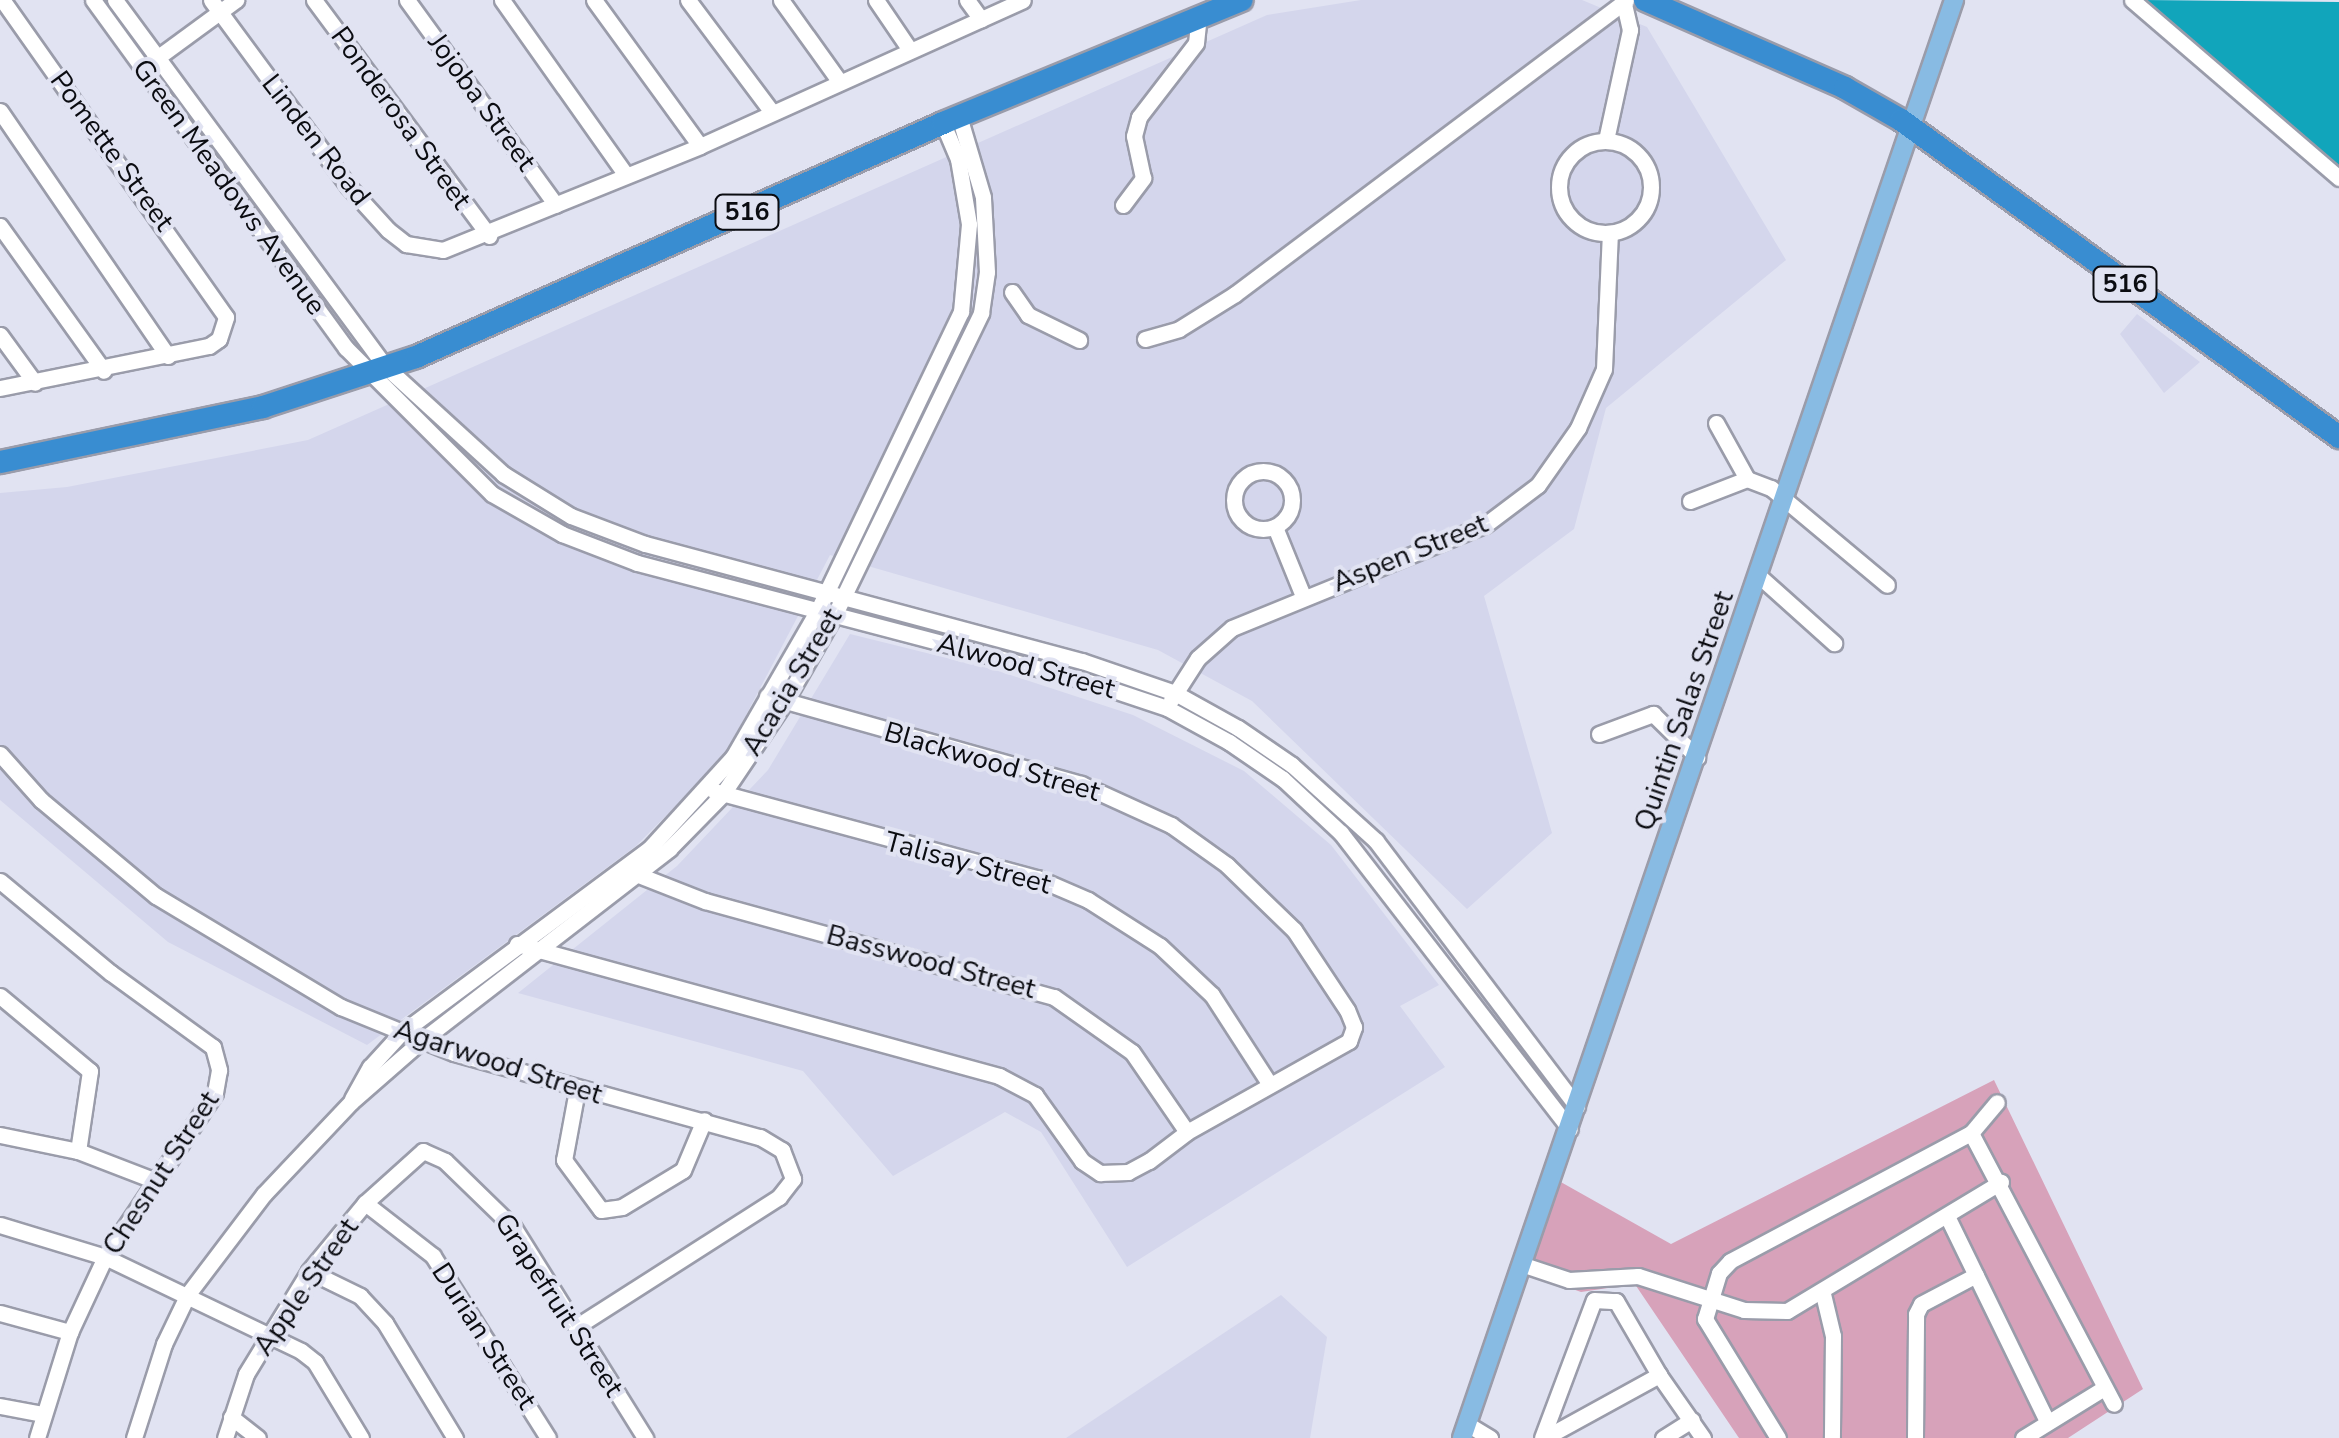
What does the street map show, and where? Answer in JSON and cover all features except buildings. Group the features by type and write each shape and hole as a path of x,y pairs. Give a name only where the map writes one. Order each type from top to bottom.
{"highway":[{"name":"516","path":"0,462 194,424 377,370 951,120 1199,14 1242,0"},
{"name":"516","path":"1632,2 1845,88 1912,128 2339,437"}],"main road":[{"name":"Quintin Salas Street","path":"1464,1431 1954,0"}],"street":[{"name":"Pomette Street","path":"2,0 221,302 226,317 219,339 168,356"},
{"name":"Green Meadows Avenue","path":"92,0 377,370"},
{"name":"Green Meadows Avenue","path":"115,0 377,370"},
{"path":"142,68 216,6 236,0"},
{"name":"Ponderosa Street","path":"314,0 488,236"},
{"name":"Jojoba Street","path":"407,0 556,205"},
{"path":"502,0 626,175"},
{"path":"594,0 700,146"},
{"path":"688,0 771,111"},
{"path":"782,0 840,82"},
{"path":"876,0 910,50"},
{"path":"968,0 980,19"},
{"path":"488,236 700,146 1023,0"},
{"path":"2132,0 2339,178"},
{"path":"1606,140 1630,35 1632,2"},
{"path":"1145,339 1178,329 1234,294 1632,2"},
{"name":"Linden Road","path":"216,6 348,186 388,230 406,244 443,250 488,236"},
{"path":"1123,205 1143,178 1134,136 1140,118 1196,43 1199,14"},
{"path":"0,111 168,356 0,388"},
{"name":"Acacia Street","path":"134,1438 164,1344 188,1294 233,1231 351,1102 421,1041 537,950 640,877 716,792 784,703 834,603 961,312 969,224 951,120"},
{"path":"1606,140 1632,150 1652,185 1645,212 1610,233 1584,228 1559,196 1569,157 1606,140"},
{"path":"0,226 104,371"},
{"name":"Aspen Street","path":"1171,701 1216,639 1303,596 1486,525 1538,485 1578,428 1604,369 1610,233"},
{"path":"1012,292 1028,315 1079,340"},
{"path":"0,335 35,383"},
{"name":"Alwood Street","path":"377,370 464,472 562,534 637,563 818,610 834,603"},
{"name":"Alwood Street","path":"377,370 475,453 572,516 645,544 834,603 1171,701 1292,765 1376,841 1577,1107"},
{"path":"1716,423 1747,480 1786,497 1887,585"},
{"path":"1690,500 1747,480"},
{"path":"1274,527 1303,596"},
{"path":"1759,576 1834,643"},
{"name":"Acacia Street","path":"351,1102 370,1067 401,1034 625,866 716,792 818,610"},
{"name":"Blackwood Street","path":"767,696 1080,784 1171,825 1227,864 1294,930 1348,1010 1353,1034 1342,1047 1270,1083"},
{"name":"Alwood Street","path":"1171,701 1318,809 1415,922 1570,1129"},
{"path":"1599,734 1653,714 1697,757"},
{"name":"Agarwood Street","path":"0,754 41,800 156,896 274,972 401,1034 577,1090 704,1120 782,1150 792,1170 789,1188 576,1326"},
{"name":"Talisay Street","path":"716,792 1037,878 1088,900 1181,964 1212,995 1270,1083"},
{"name":"Basswood Street","path":"625,866 640,877 1054,997 1132,1052 1187,1132"},
{"name":"Chesnut Street","path":"0,880 217,1056 215,1093 152,1180 105,1257 70,1332 37,1438"},
{"path":"517,944 999,1076 1035,1095 1082,1160 1100,1173 1128,1172 1270,1083"},
{"path":"0,996 90,1071 78,1151"},
{"path":"1495,1033 1514,1019"},
{"path":"577,1090 564,1160 602,1210 622,1207 683,1170 704,1120"},
{"path":"1778,1438 1705,1319 1707,1298 1730,1261 1971,1132 1997,1102"},
{"path":"1971,1132 2001,1182 2114,1404"},
{"path":"0,1136 78,1151 152,1180"},
{"name":"Grapefruit Street","path":"415,1153 445,1161 494,1206 576,1326 645,1438"},
{"name":"Apple Street","path":"224,1438 267,1334 309,1271 366,1203 415,1153"},
{"path":"1524,1264 1569,1280 1638,1276 1764,1313 1824,1294 2001,1182"},
{"name":"Durian Street","path":"366,1203 433,1256 548,1438"},
{"path":"1947,1216 2048,1422"},
{"path":"0,1225 105,1257 188,1294 315,1362 362,1438"},
{"path":"309,1271 360,1296 379,1316 455,1438"},
{"path":"1915,1438 1916,1314 1921,1304 1976,1275"},
{"path":"1824,1294 1833,1336 1832,1438"},
{"path":"1545,1437 1584,1312 1594,1300 1616,1301 1703,1438"},
{"path":"0,1314 70,1332"},
{"path":"1545,1437 1660,1375"},
{"path":"2023,1438 2104,1388"},
{"path":"0,1406 42,1414"},
{"path":"231,1417 258,1438"},
{"path":"1663,1438 1692,1420"},
{"path":"1464,1431 1490,1438"}],"shaded area":[{"path":"1361,0 1582,0 1647,27 1786,260 1606,408 1574,529 1484,596 1552,833 1467,909 1252,701 1158,650 830,555 724,757 636,846 367,1045 168,942 0,800 0,493 67,487 308,440 1267,15"},
{"path":"2137,314 2200,362 2164,393 2120,334"},
{"path":"850,634 995,670 1133,715 1244,771 1331,845 1439,985 1400,1006 1445,1067 1127,1267 1041,1132 1005,1112 893,1176 803,1071 518,993 677,866 768,770"},
{"path":"1994,1080 2143,1389 2068,1438 1739,1438 1628,1274 1608,1288 1581,1292 1528,1273 1559,1181 1671,1244"},
{"path":"1281,1295 1327,1337 1310,1438 1066,1438"}],"water":[{"path":"2144,0 2339,2 2339,168 2155,10"}]}
